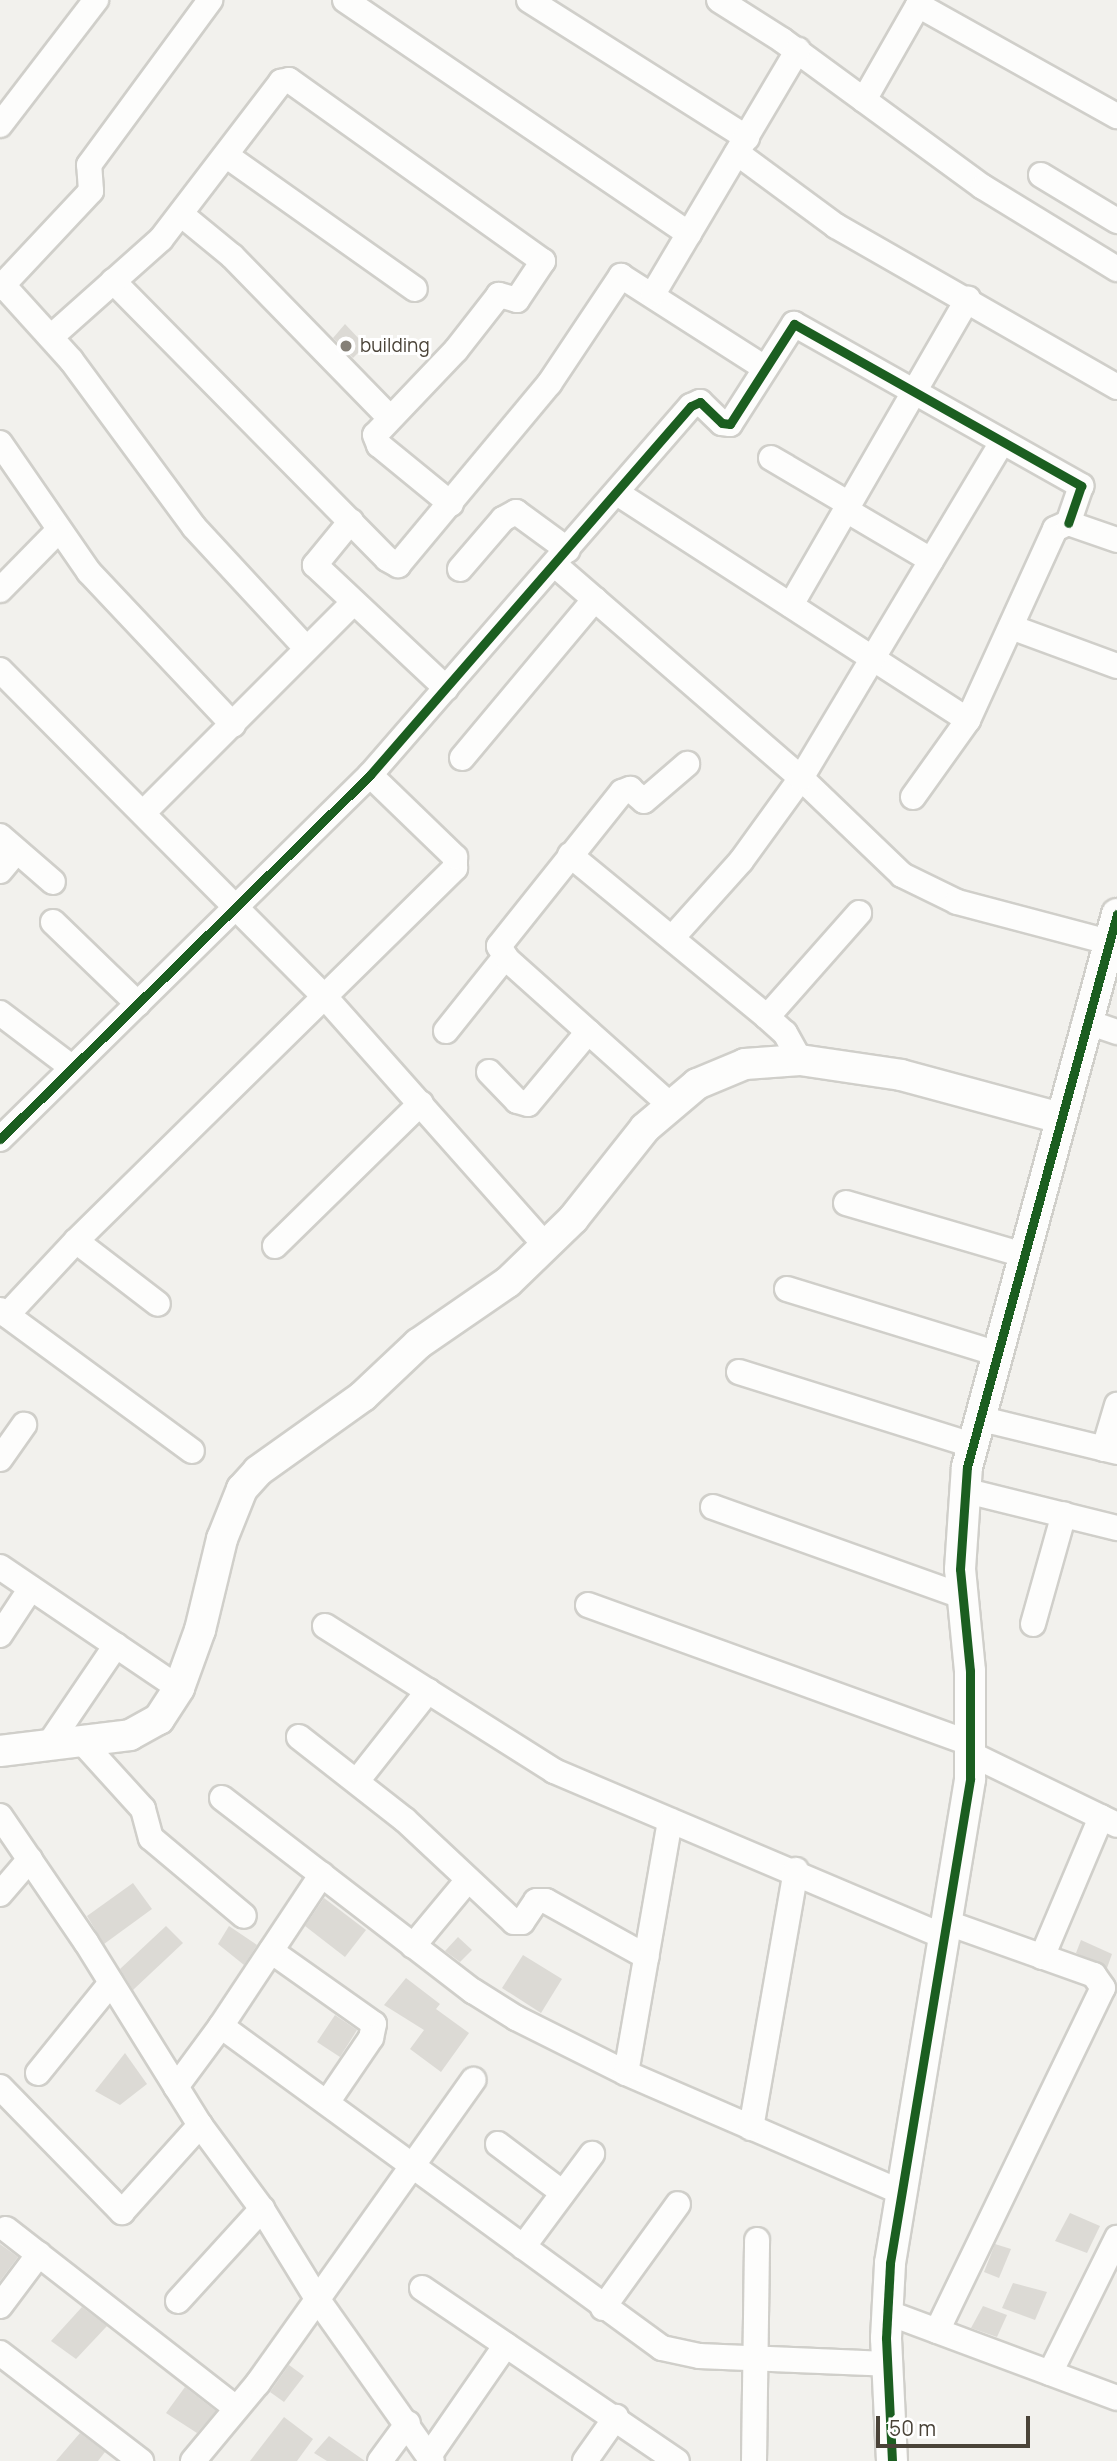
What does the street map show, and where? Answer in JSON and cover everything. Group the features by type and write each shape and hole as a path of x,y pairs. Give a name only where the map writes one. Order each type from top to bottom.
{"street":[{"path":"0,125 96,0"},
{"path":"210,0 89,164 91,191 1,286 51,337 194,527 306,648"},
{"path":"345,0 689,234"},
{"path":"529,0 742,146 836,226 968,298 1117,387"},
{"path":"719,0 798,50 983,187 1117,269"},
{"path":"864,100 920,2 1117,116"},
{"path":"653,294 798,50"},
{"path":"51,337 182,215 281,82 289,80 543,261 517,299 499,295 456,350 375,435 376,442 451,504"},
{"path":"227,156 415,289"},
{"path":"1041,175 1117,221"},
{"path":"182,215 232,256 390,418"},
{"path":"113,281 351,522 398,565 451,504 566,361 621,276 765,368"},
{"path":"790,605 968,298"},
{"path":"0,1139 70,1066 138,1004 370,775 695,402 730,424 790,327 798,323 1081,486 1068,523"},
{"path":"672,939 741,861 801,778 1002,442"},
{"path":"0,443 58,531 121,610 233,725"},
{"path":"771,458 932,560"},
{"path":"617,493 968,720"},
{"path":"460,569 503,519 516,512 561,558 594,599 801,778 892,866 924,890 1113,928 1085,1021 998,1354 975,1431 963,1490 961,1596 970,1671 972,1749 901,2192 886,2312 887,2364 895,2460"},
{"path":"351,522 315,561 354,602 446,688"},
{"path":"913,797 968,720 1055,528 1068,523 1117,540"},
{"path":"0,590 58,531"},
{"path":"463,758 594,599"},
{"path":"143,813 354,602"},
{"path":"1011,628 1117,666"},
{"path":"0,670 325,997 547,1247"},
{"path":"669,1104 505,957 499,946 502,938 627,789 645,802 687,764"},
{"path":"192,1451 4,1312 406,920 457,862 370,775"},
{"path":"0,871 8,844 53,882"},
{"path":"570,855 785,1033 800,1060"},
{"path":"767,1017 859,913"},
{"path":"53,922 138,1004"},
{"path":"446,1031 505,957"},
{"path":"0,1013 70,1066"},
{"path":"1085,1021 1117,1032"},
{"path":"489,1072 517,1101 528,1104 588,1032"},
{"path":"0,1752 83,1743 144,1730 159,1719 179,1688 211,1598 231,1509 242,1489 258,1471 363,1396 425,1338 508,1282 547,1247 669,1104 724,1070 800,1060 901,1075 1060,1118"},
{"path":"275,1246 421,1103"},
{"path":"846,1203 1024,1255"},
{"path":"76,1241 158,1304"},
{"path":"787,1289 998,1354"},
{"path":"739,1372 975,1431 1110,1451 1117,1405"},
{"path":"0,1459 24,1425"},
{"path":"963,1490 1117,1528"},
{"path":"713,1507 961,1596"},
{"path":"1033,1624 1065,1514"},
{"path":"0,1567 179,1688"},
{"path":"0,1635 31,1588"},
{"path":"588,1605 972,1749 1113,1822 1042,1957"},
{"path":"325,1626 554,1771 670,1821 944,1929 1042,1957 1094,1975 1101,1980 1101,1995 937,2331"},
{"path":"47,1747 116,1645"},
{"path":"357,1781 428,1691"},
{"path":"299,1737 405,1820 467,1881 514,1922 522,1922 536,1901 546,1901 647,1957"},
{"path":"83,1743 143,1808 151,1838 244,1916"},
{"path":"222,1798 413,1946 516,2018 626,2073 901,2192"},
{"path":"0,1816 111,1983 200,2125 262,2209 318,2300 408,2423 430,2458 506,2345"},
{"path":"626,2073 670,1821"},
{"path":"0,1894 30,1860"},
{"path":"751,2128 796,1870"},
{"path":"176,2087 221,2026 322,1874"},
{"path":"413,1946 467,1881"},
{"path":"271,1951 374,2024 371,2038 328,2101"},
{"path":"38,2073 111,1983"},
{"path":"221,2026 412,2162 603,2308 655,2344 678,2354 887,2364"},
{"path":"193,2461 318,2300 412,2162 473,2080"},
{"path":"0,2087 122,2212 200,2125"},
{"path":"498,2144 563,2193"},
{"path":"523,2247 592,2154"},
{"path":"603,2308 678,2204"},
{"path":"178,2301 262,2209"},
{"path":"6,2229 235,2407"},
{"path":"1050,2373 1117,2238"},
{"path":"754,2461 757,2240"},
{"path":"0,2306 39,2254"},
{"path":"422,2288 616,2417 677,2461"},
{"path":"886,2312 1117,2398"},
{"path":"0,2353 141,2461"},
{"path":"585,2461 616,2417"},
{"path":"380,2461 408,2423"}],"building":[{"name":"building","path":"345,324 362,342 363,348 353,358 333,338"},
{"path":"133,1883 152,1909 104,1944 87,1916"},
{"path":"324,1898 366,1930 345,1957 305,1926"},
{"path":"166,1926 183,1943 133,1990 120,1969"},
{"path":"229,1926 257,1945 244,1965 218,1944"},
{"path":"458,1937 472,1950 460,1962 445,1951"},
{"path":"1081,1940 1112,1954 1107,1968 1076,1953"},
{"path":"523,1955 562,1979 541,2013 502,1988"},
{"path":"406,1978 440,2004 436,2009 469,2033 441,2072 410,2049 424,2030 384,2005"},
{"path":"335,2015 357,2030 340,2057 317,2042"},
{"path":"125,2053 147,2084 120,2105 95,2091"},
{"path":"1070,2213 1100,2226 1087,2253 1055,2241"},
{"path":"0,2244 18,2257 0,2281"},
{"path":"995,2244 1011,2249 999,2278 984,2272"},
{"path":"1013,2283 1047,2292 1035,2320 1002,2308"},
{"path":"983,2306 1007,2315 997,2337 971,2328"},
{"path":"82,2307 107,2326 76,2359 51,2341"},
{"path":"289,2365 304,2376 284,2402 270,2392"},
{"path":"185,2387 216,2411 197,2433 166,2413"},
{"path":"284,2417 313,2439 297,2461 250,2461"},
{"path":"80,2433 105,2452 98,2461 56,2461"},
{"path":"329,2436 365,2461 327,2461 314,2453"}],"cycle path":[{"path":"0,1139 370,775 691,406 700,402 722,423 730,424 794,324 1081,486 1068,523"},
{"path":"892,2461 886,2338 890,2263 970,1779 970,1671 960,1569 967,1467 1117,914"}],"place":[{"name":"building","path":"346,346"}]}
